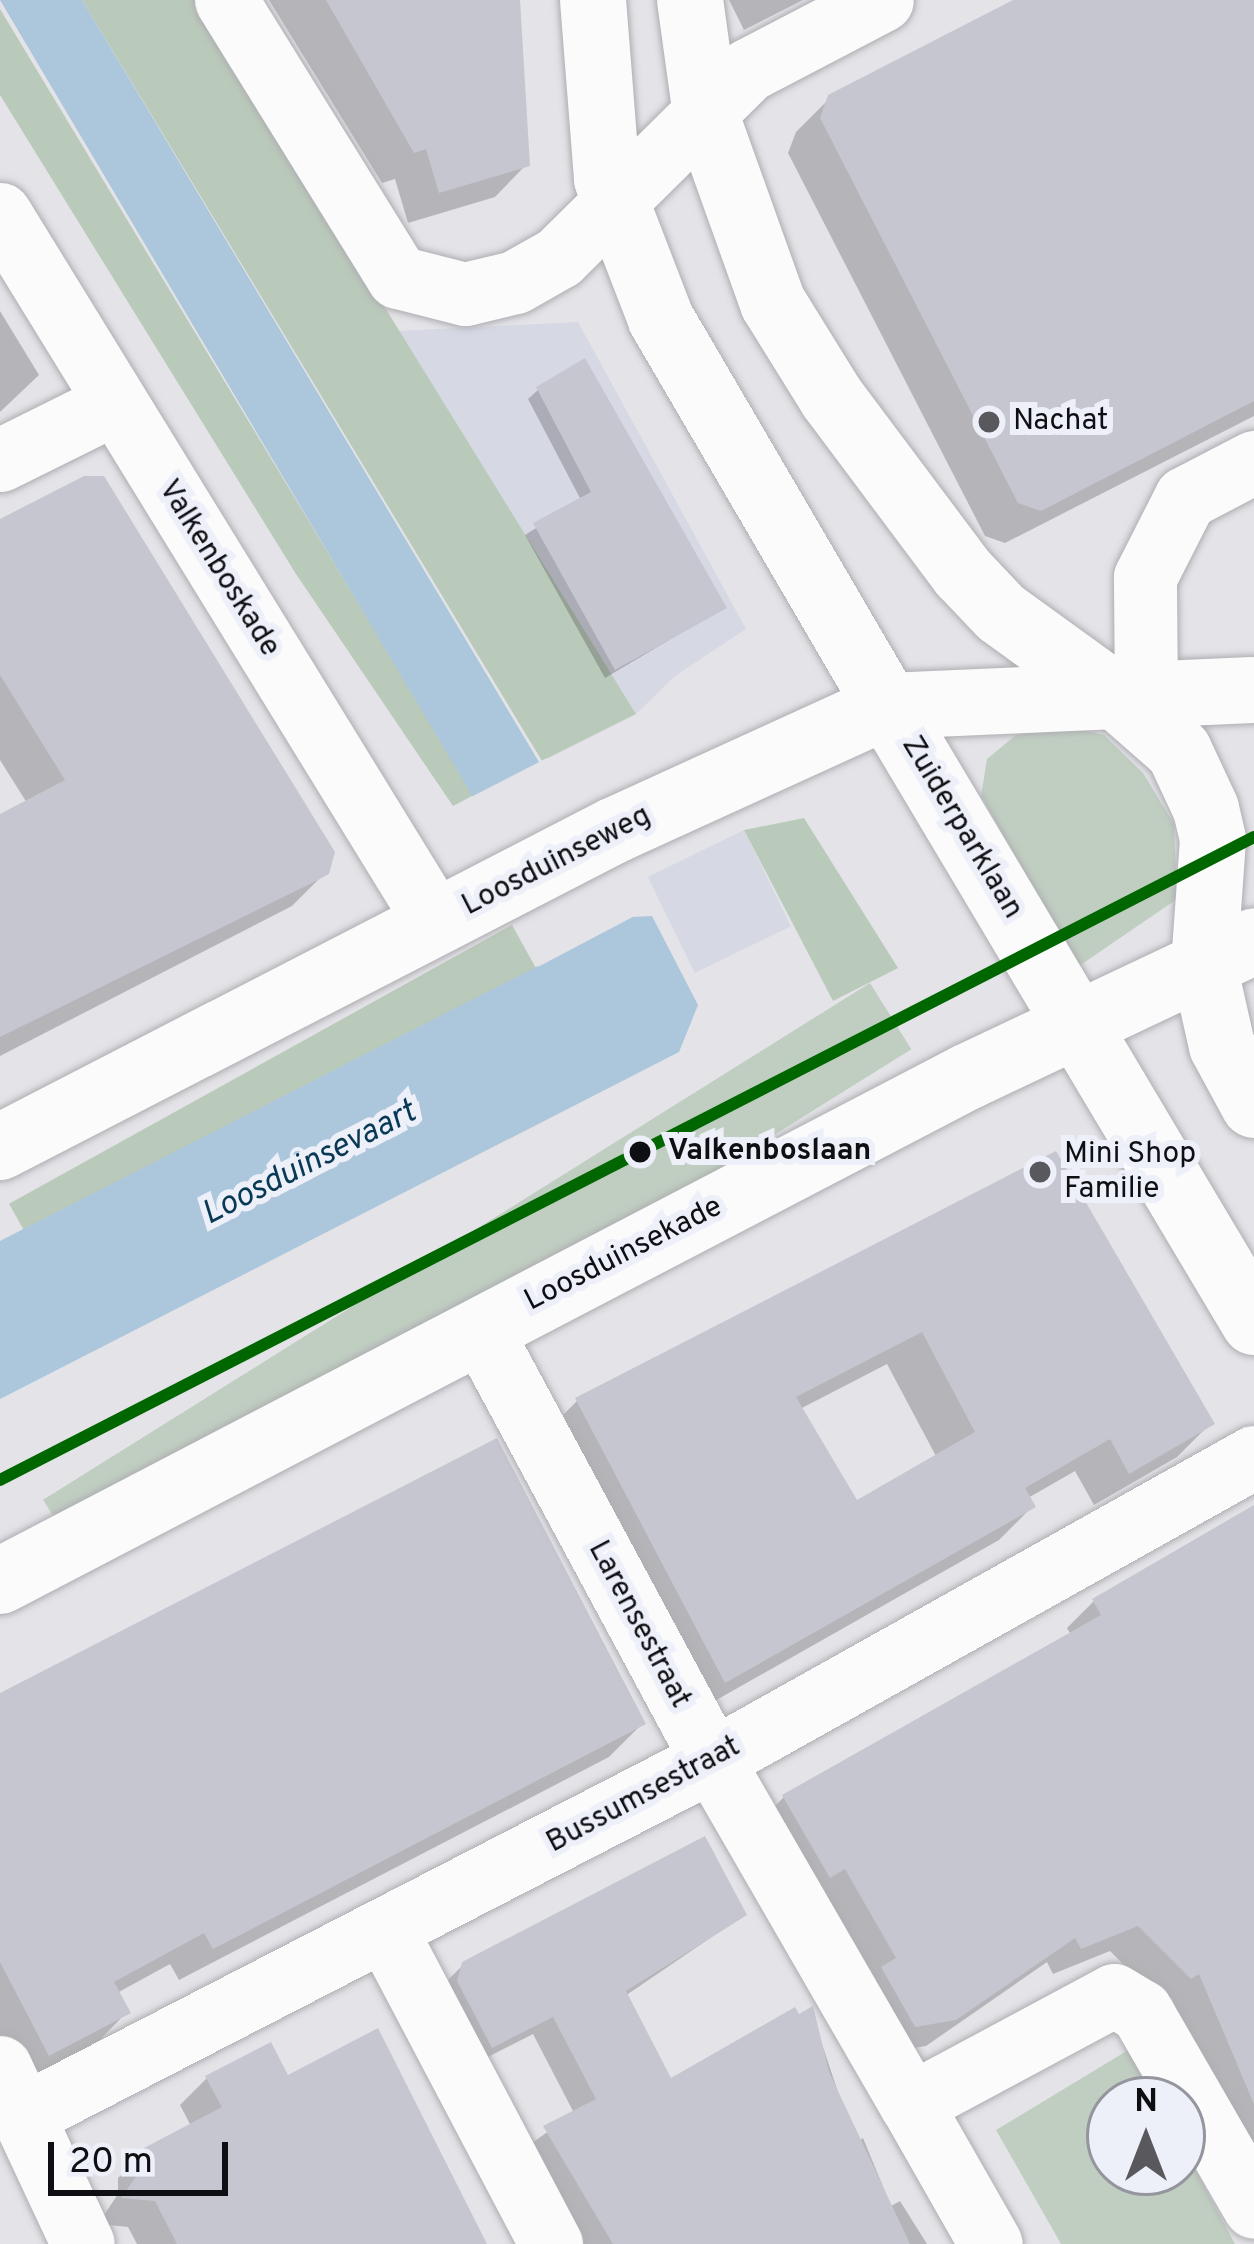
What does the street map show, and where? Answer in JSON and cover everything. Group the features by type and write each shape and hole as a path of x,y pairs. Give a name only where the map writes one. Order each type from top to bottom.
{"main road":[{"path":"593,0 600,126 617,207 661,319 887,706"},
{"path":"690,0 706,116 773,304 832,398 1001,613 1134,700 1178,751 1206,809 1213,841 1229,953 1222,1046 1254,1106"},
{"name":"Loosduinseweg","path":"0,1147 615,830 887,706 961,697 1134,700 1254,690"},
{"name":"Zuiderparklaan","path":"887,706 1254,1322"},
{"name":"Loosduinsekade","path":"0,1580 1077,1023 1229,953"}],"street":[{"path":"226,0 398,278 465,295 515,283 617,207 748,70 882,0"},
{"name":"Valkenboskade","path":"0,214 436,923"},
{"path":"0,460 113,404"},
{"path":"1134,700 1144,577 1185,498 1254,462"},
{"name":"Larensestraat","path":"480,1329 712,1760 991,2244"},
{"name":"Bussumsestraat","path":"11,2091 387,1933 712,1760 1254,1457"},
{"path":"387,1933 551,2244"},
{"path":"911,2104 1114,1995 1141,2011 1254,2207"},
{"path":"11,2091 83,2244"}],"shaded area":[{"path":"578,322 746,629 675,676 636,714 399,331"},
{"path":"744,830 791,926 695,973 648,877"}],"green space":[{"path":"82,0 195,0 636,714 542,761"},
{"path":"0,9 474,795 453,806 296,574 0,95"},
{"path":"1060,724 1104,735 1143,773 1174,824 1177,899 1079,966 981,796 987,759 1016,735"},
{"path":"804,818 898,968 833,1001 744,830"},
{"path":"512,925 536,968 33,1247 9,1204"},
{"path":"870,983 911,1049 84,1566 43,1500"},
{"path":"1130,2049 1144,2076 1086,2076 1086,2196 1206,2196 1206,2190 1235,2244 1061,2244 996,2130"}],"water":[{"name":"Loosduinsevaart","path":"0,0 82,0 632,917 652,916 698,1005 679,1052 0,1399 0,1241 565,952"}],"pier":[{"path":"547,758 636,911 646,910 536,968 557,950 469,798"}],"building":[{"path":"326,0 520,0 530,166 439,193 426,149 414,153"},
{"path":"1013,0 1254,0 1254,401 1041,511 1018,503 820,118 828,95"},
{"path":"585,358 727,608 615,670 533,523 591,492 536,387"},
{"path":"84,476 104,476 335,852 329,874 0,1037 0,814 65,780 0,675 0,519"},
{"path":"1056,1151 1215,1424 1129,1474 1110,1439 1025,1488 1036,1507 725,1683 575,1398","holes":["922,1332 975,1432 857,1500 796,1397"]},
{"path":"497,1438 646,1724 213,1949 204,1933 114,1982 131,2013 49,2056 0,1962 0,1693"},
{"path":"1254,1505 1254,2104 1199,1974 1191,1979 1138,1926 1081,1949 1075,1938 956,2020 915,2027 881,1967 896,1958 845,1869 830,1878 782,1795 1101,1615 1092,1599"},
{"path":"705,1836 747,1915 626,1991 671,2078 795,2007 799,2014 813,2006 829,2072 910,2244 613,2244 543,2126 596,2099 553,2017 492,2048 457,1981 462,1962"},
{"path":"378,2028 487,2244 177,2244 155,2201 121,2198 144,2165 144,2148 222,2107 205,2076 271,2042 288,2075"}],"transit line":[{"path":"0,1480 1254,837"}],"place":[{"name":"Nachat","path":"989,422"},
{"name":"Valkenboslaan","path":"640,1152"},
{"name":"Mini Shop Familie","path":"1040,1172"}]}
